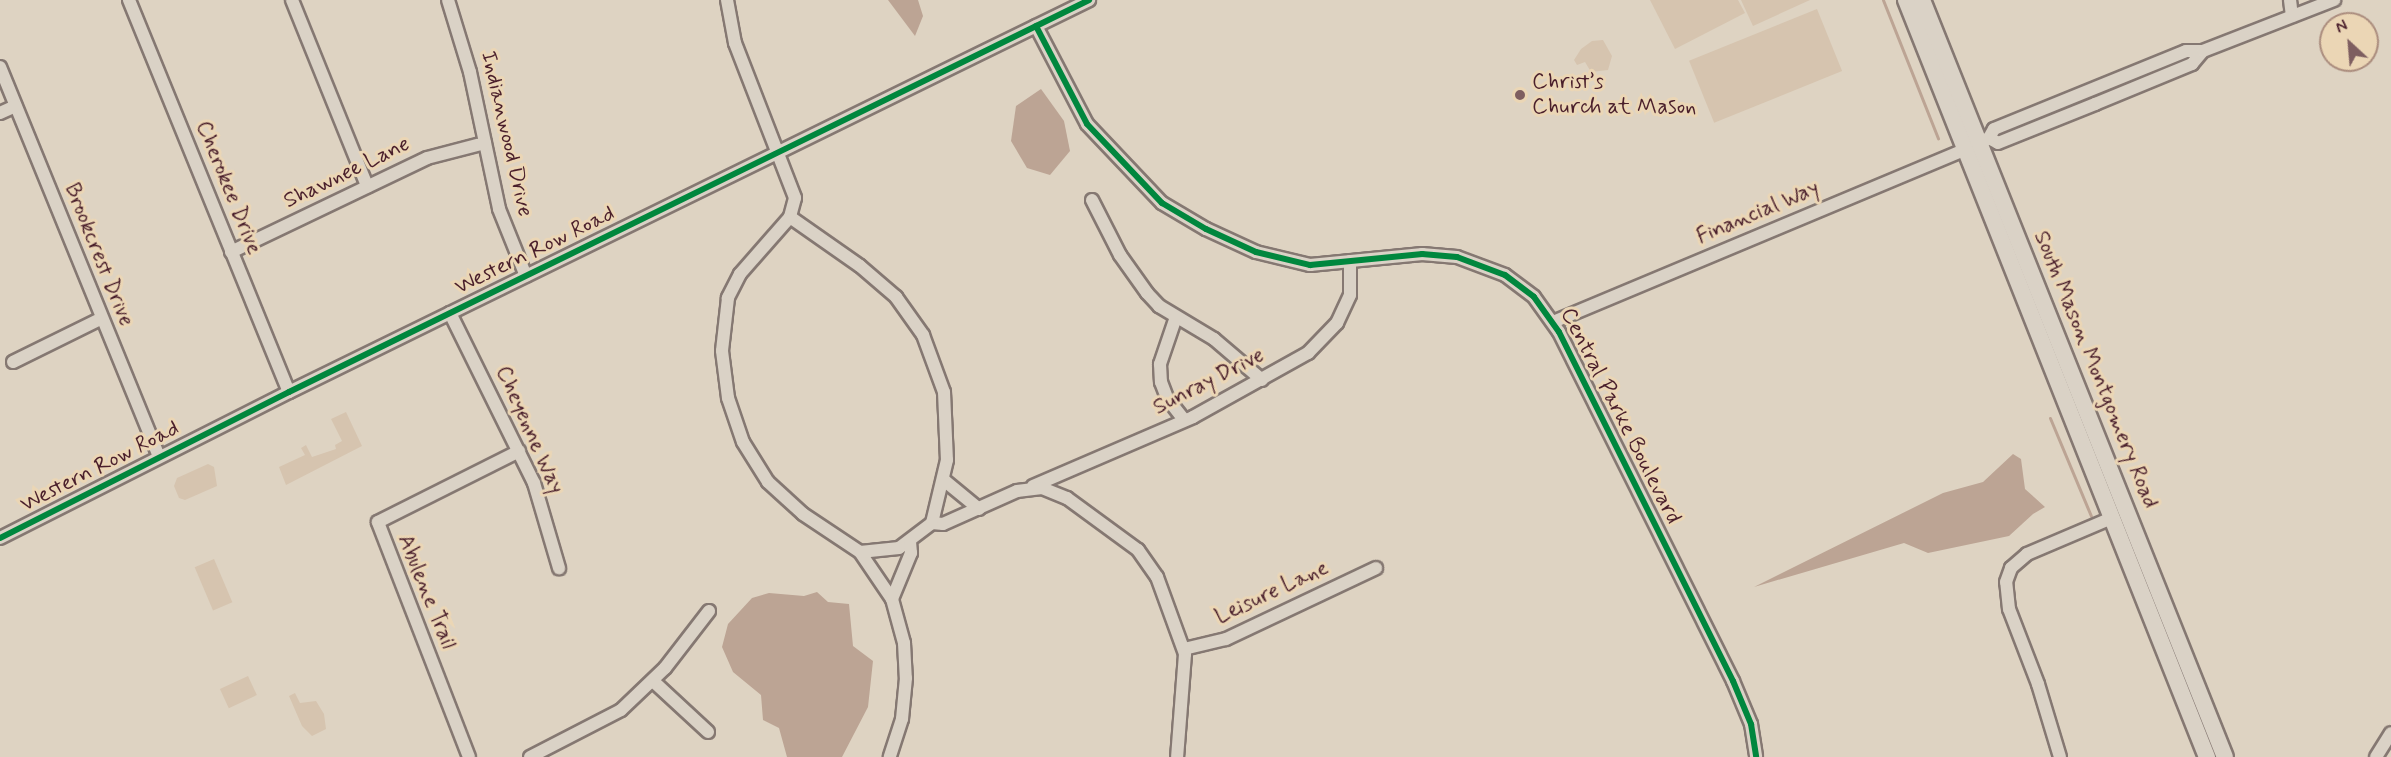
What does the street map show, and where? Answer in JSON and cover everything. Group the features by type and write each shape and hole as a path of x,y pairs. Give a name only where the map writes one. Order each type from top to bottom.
{"main road":[{"name":"South Mason Montgomery Road","path":"1906,0 1978,143 2112,518 2207,757"},
{"name":"South Mason Montgomery Road","path":"1922,0 2225,757"}],"street":[{"name":"Cherokee Drive","path":"129,0 289,392"},
{"path":"292,0 367,186"},
{"name":"Indianwood Drive","path":"448,0 470,72 499,209 526,276"},
{"path":"727,0 735,43 795,198 790,217 740,274 728,298 722,351 728,398 742,442 768,482 811,520 860,552 892,599 904,644 906,678 902,719 890,757"},
{"name":"Western Row Road","path":"0,538 289,392 779,154 1088,0 1095,0"},
{"path":"2290,0 2292,16 2334,0"},
{"name":"Financial Way","path":"1553,322 1978,143 1998,143 2192,64 2203,51 2292,16"},
{"name":"Central Parke Boulevard","path":"1036,26 1088,124 1162,203 1256,252 1310,265 1422,254 1474,261 1520,285 1553,322 1733,681 1751,724 1756,757"},
{"name":"Brookcrest Drive","path":"0,67 100,319 159,457"},
{"path":"0,113 16,106"},
{"name":"Shawnee Lane","path":"231,252 427,158 485,143"},
{"path":"1092,200 1134,277 1159,306 1214,339 1262,380"},
{"path":"790,217 881,282 909,312 923,335 944,392 948,439 945,481 932,523 910,542 892,551 860,552"},
{"name":"Sunray Drive","path":"932,523 943,524 1184,420 1262,380 1308,353 1337,322 1350,295 1350,261"},
{"name":"Cheyenne Way","path":"450,313 519,451 538,496 559,568"},
{"path":"1176,317 1160,364 1161,382 1167,398 1184,420"},
{"path":"13,362 100,319"},
{"name":"Abulene Trail","path":"469,757 378,522 519,451"},
{"path":"945,481 979,508"},
{"path":"1030,488 1049,490 1067,498 1138,550 1157,577 1184,649 1186,679 1177,757"},
{"path":"2060,757 2037,680 2009,609 2006,582 2011,568 2027,554 2112,518"},
{"path":"892,599 911,553 910,542"},
{"name":"Leisure Lane","path":"1184,649 1226,639 1376,568"},
{"path":"530,757 610,717 653,681 709,610"},
{"path":"653,681 708,732"},
{"path":"2376,757 2391,734"}],"shaded area":[{"path":"888,0 918,0 923,16 915,36"},
{"path":"1650,0 1738,0 1745,13 1675,49"},
{"path":"1741,0 1810,0 1753,26"},
{"path":"1817,9 1842,71 1714,123 1689,61"},
{"path":"1603,40 1612,56 1608,70 1591,72 1585,62 1577,65 1574,60 1581,49 1592,41"},
{"path":"1041,89 1064,121 1070,151 1050,175 1027,168 1011,141 1016,106"},
{"path":"346,412 362,446 286,485 279,467 305,455 301,448 306,445 312,457 336,449 335,445 342,441 331,419"},
{"path":"2013,454 2021,459 2025,489 2045,507 2033,514 2009,536 1928,553 1904,543 1754,587 1943,493 1983,482"},
{"path":"208,464 214,467 217,486 185,500 179,498 174,486 177,478"},
{"path":"214,559 232,602 213,610 195,567"},
{"path":"817,592 828,602 849,604 853,646 873,661 868,707 842,757 787,757 779,728 763,720 761,695 733,672 722,647 728,624 752,598 769,593 804,596"},
{"path":"248,676 257,695 229,708 220,689"},
{"path":"295,693 300,703 316,701 324,714 326,729 312,736 302,726 289,696"}],"waterway":[{"path":"1883,0 1938,138"},
{"path":"2050,418 2091,516"}],"cycle path":[{"path":"0,538 289,392 1089,0"},
{"path":"1036,26 1087,124 1162,203 1206,229 1256,252 1310,265 1422,254 1457,257 1505,275 1534,297 1559,332 1733,681 1751,724 1756,757"}],"place":[{"name":"Christ’s Church at Mason","path":"1520,95"}]}
